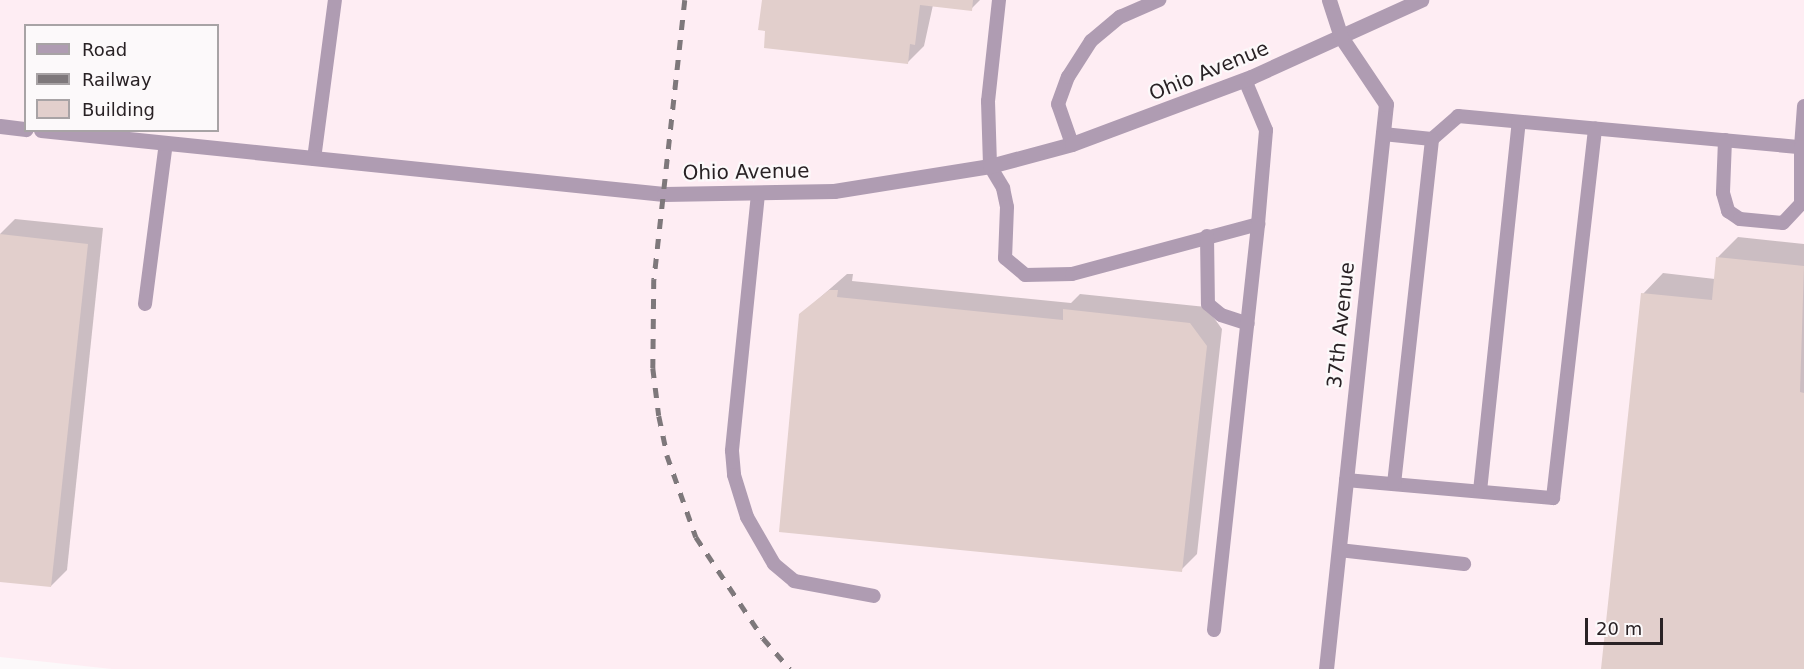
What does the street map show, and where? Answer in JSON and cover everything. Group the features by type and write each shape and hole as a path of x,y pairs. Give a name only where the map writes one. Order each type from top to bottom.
{"street":[{"name":"37th Avenue","path":"1326,669 1386,104 1341,37 1329,0"},
{"name":"Ohio Avenue","path":"60,132 664,194 834,191 990,166 1072,144 1245,80 1420,0"},
{"path":"0,126 24,129"}],"lane":[{"path":"314,159 335,0"},
{"path":"999,0 988,101 990,166 1005,198 1005,258 1025,275 1072,274 1258,224"},
{"path":"1072,144 1058,104 1068,77 1091,41 1120,17 1159,0"},
{"path":"1214,630 1248,324 1266,130 1245,80"},
{"path":"1725,140 1723,193 1728,211 1740,219 1783,223 1801,204 1804,105"},
{"path":"1394,484 1432,139 1458,116 1801,147"},
{"path":"1480,491 1519,122"},
{"path":"1346,480 1553,498 1595,129"},
{"path":"1383,134 1432,139"},
{"path":"145,304 166,143"},
{"path":"758,194 732,451 734,475 747,517 774,564 794,581 874,596"},
{"path":"1207,236 1208,304 1221,315 1248,324"},
{"path":"1339,550 1464,564"}],"shaded area":[{"path":"0,0 1804,0 1804,669 112,669 0,657"}],"building":[{"path":"762,0 973,0 972,11 920,5 915,45 910,44 908,64 764,48 765,31 758,30"},
{"path":"0,234 88,244 51,587 0,582"},
{"path":"1716,257 1804,266 1800,392 1804,393 1804,669 1601,669 1641,293 1712,300"},
{"path":"829,290 838,290 837,297 1063,320 1063,309 1190,323 1207,346 1182,572 779,532 799,314"}],"railway":[{"path":"685,0 654,279 653,368 659,416 667,455 696,537 763,638 790,669"}]}
